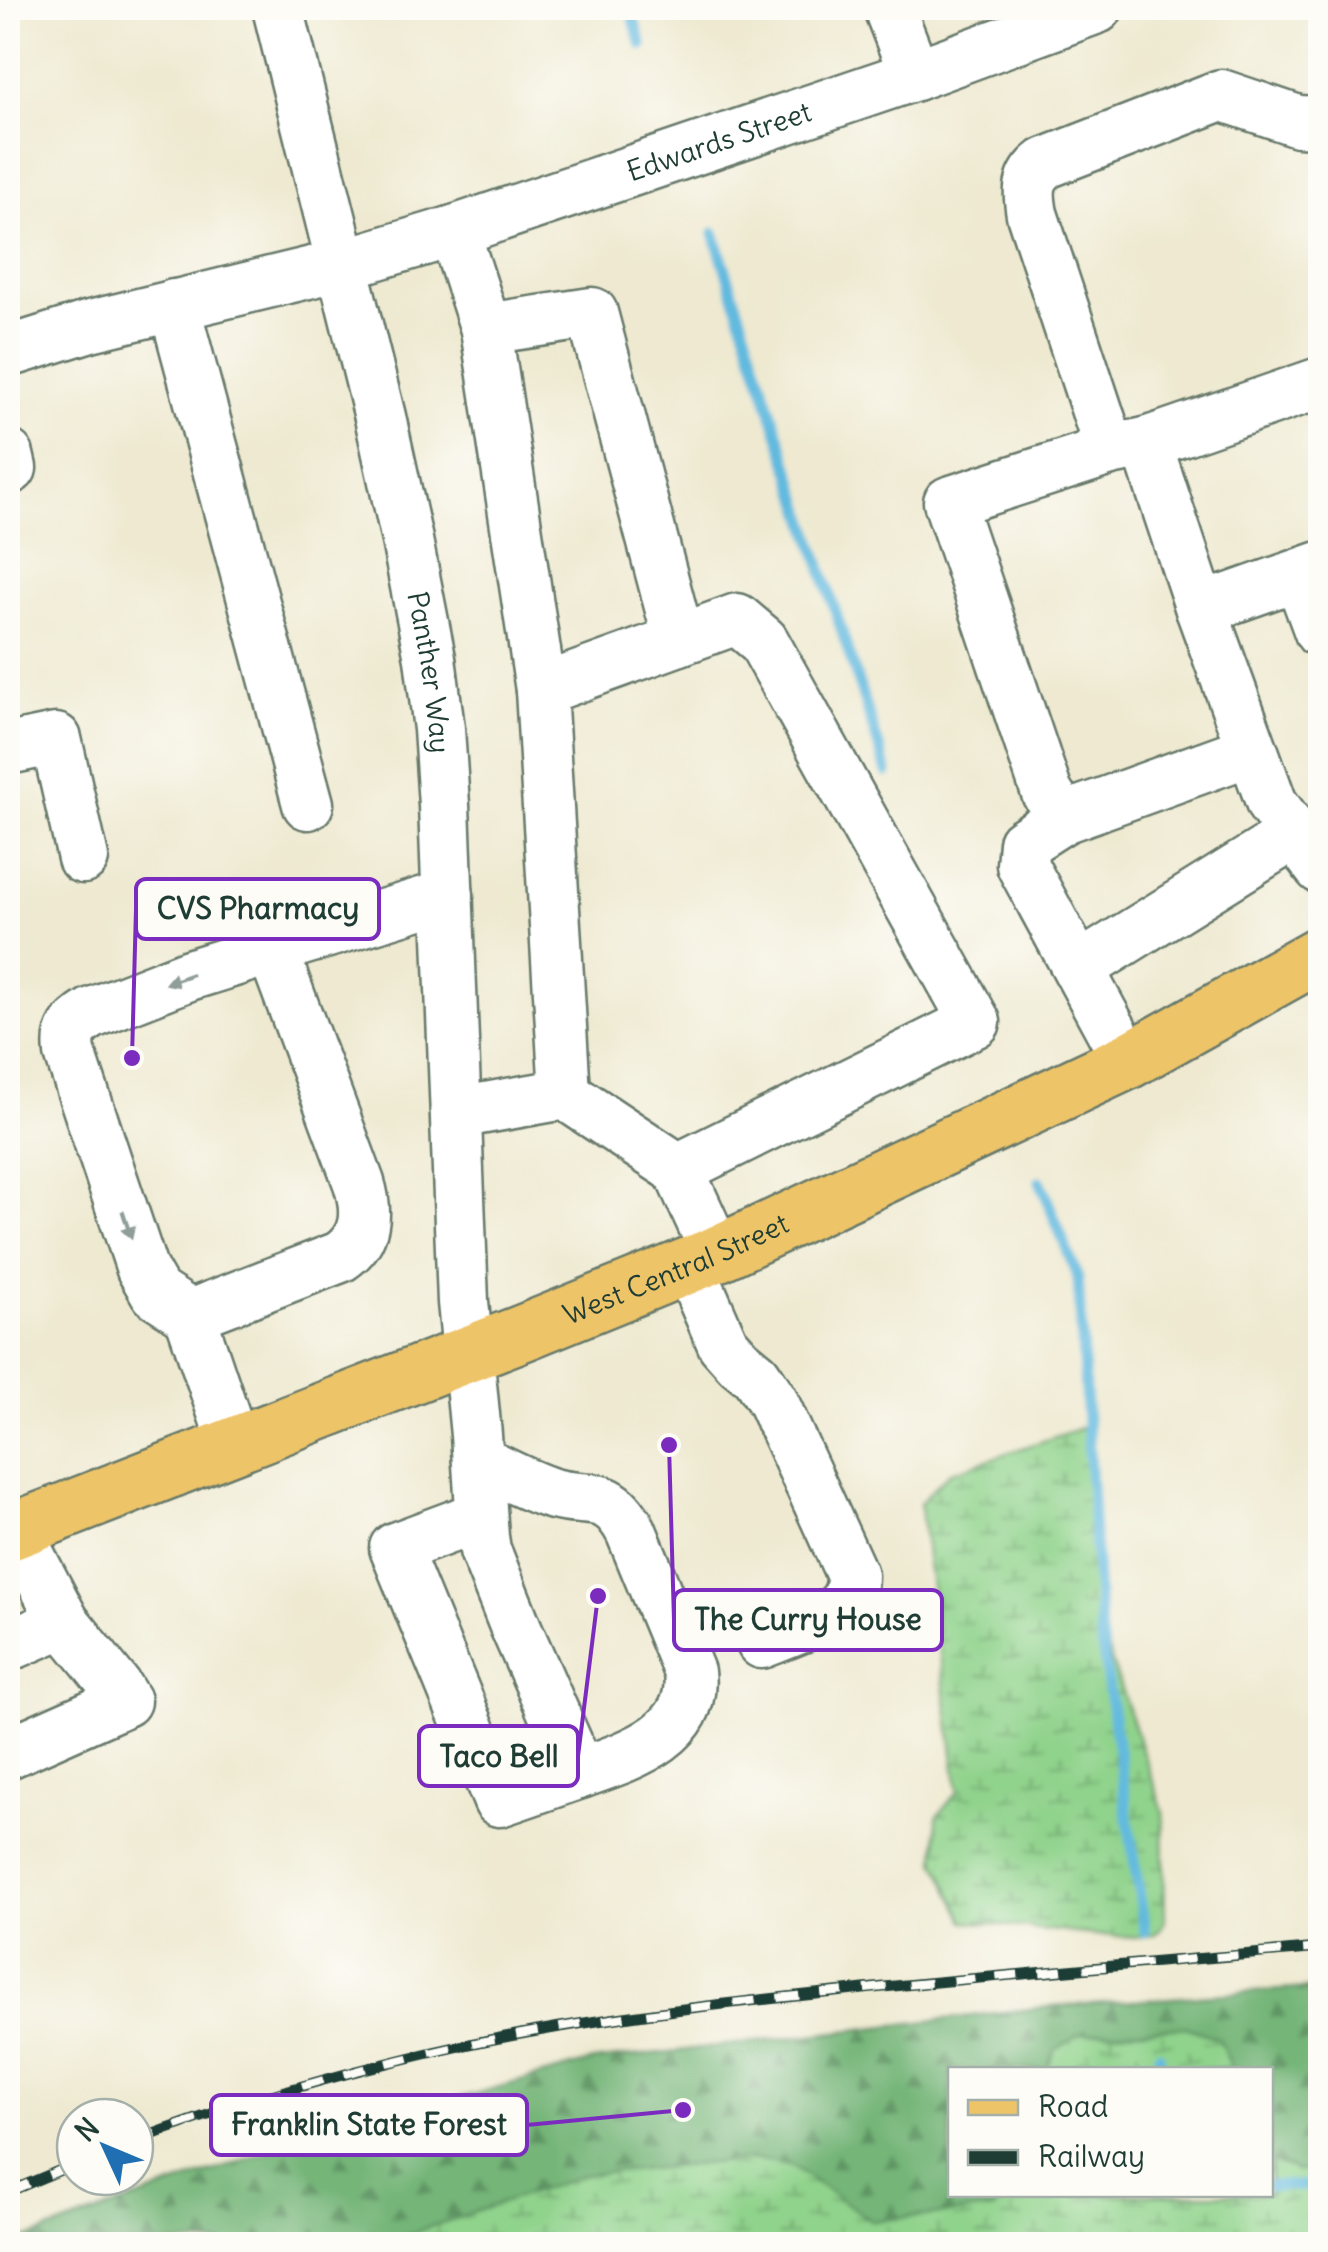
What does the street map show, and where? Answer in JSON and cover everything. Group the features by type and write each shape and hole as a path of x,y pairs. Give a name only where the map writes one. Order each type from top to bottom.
{"main road":[{"name":"West Central Street","path":"12,1531 703,1260 1128,1061 1320,954"}],"street":[{"name":"Panther Way","path":"278,8 392,470 430,658 439,729 448,895 463,1302 485,1550 576,1764"},
{"path":"889,8 915,75"},
{"name":"Edwards Street","path":"8,352 90,326 341,265 454,231 915,75 1097,8"},
{"path":"1078,968 1311,849 1272,804 1201,609 1032,214 1029,184 1036,170 1064,155 1221,95 1298,121 1320,122"},
{"path":"454,231 486,329 540,690 565,1094"},
{"path":"174,306 308,804"},
{"path":"486,329 592,313 679,640"},
{"path":"1063,818 1046,793 949,502 1320,383"},
{"path":"1201,609 1310,571 1320,632"},
{"path":"540,690 738,619 763,642 975,1022 678,1169"},
{"path":"8,749 56,740 83,858"},
{"path":"1128,1061 1022,866 1024,843 1063,818 1251,750"},
{"path":"234,1446 190,1315 156,1293 142,1268 68,1039 79,1021 92,1013 189,976 448,895"},
{"path":"190,1315 340,1257 360,1236 364,1223 359,1184 272,949"},
{"path":"457,1113 565,1094 678,1169 724,1344 756,1376 772,1400 852,1576 848,1597 836,1610 762,1643"},
{"path":"478,1460 538,1489 578,1497 591,1508 670,1679 661,1708 649,1720 576,1764 499,1801 394,1548 481,1516"},
{"path":"8,1752 124,1701 64,1622 12,1531"},
{"path":"8,1646 64,1622"},
{"path":"440,1660 516,1628"}],"green space":[{"path":"1084,1427 1096,1543 1096,1616 1163,1811 1165,1919 1154,1935 1095,1935 965,1921 936,1861 937,1817 958,1791 920,1503 949,1473"},
{"path":"1320,1987 1320,2244 12,2244 142,2197 155,2197 155,2192 272,2150 593,2061 1039,2008"},
{"path":"1186,2027 1219,2039 1231,2067 1048,2067 1055,2050 1080,2034"},
{"path":"752,2159 789,2164 872,2221 993,2209 1009,2197 1273,2197 1273,2162 1298,2171 1320,2168 1320,2244 386,2244 584,2175"}],"waterway":[{"path":"630,8 642,45"},
{"path":"714,233 887,772"},
{"path":"1040,1181 1078,1278 1100,1630 1145,1932"},
{"path":"1159,2055 1161,2067"},
{"path":"1273,2186 1320,2186"}],"railway":[{"path":"155,2134 330,2078 451,2048 563,2027 788,1997 1320,1948"},
{"path":"8,2192 55,2172"}],"place":[{"name":"CVS Pharmacy","path":"132,1058"},
{"name":"The Curry House","path":"669,1445"},
{"name":"Taco Bell","path":"598,1596"},
{"name":"Franklin State Forest","path":"683,2110"}]}
